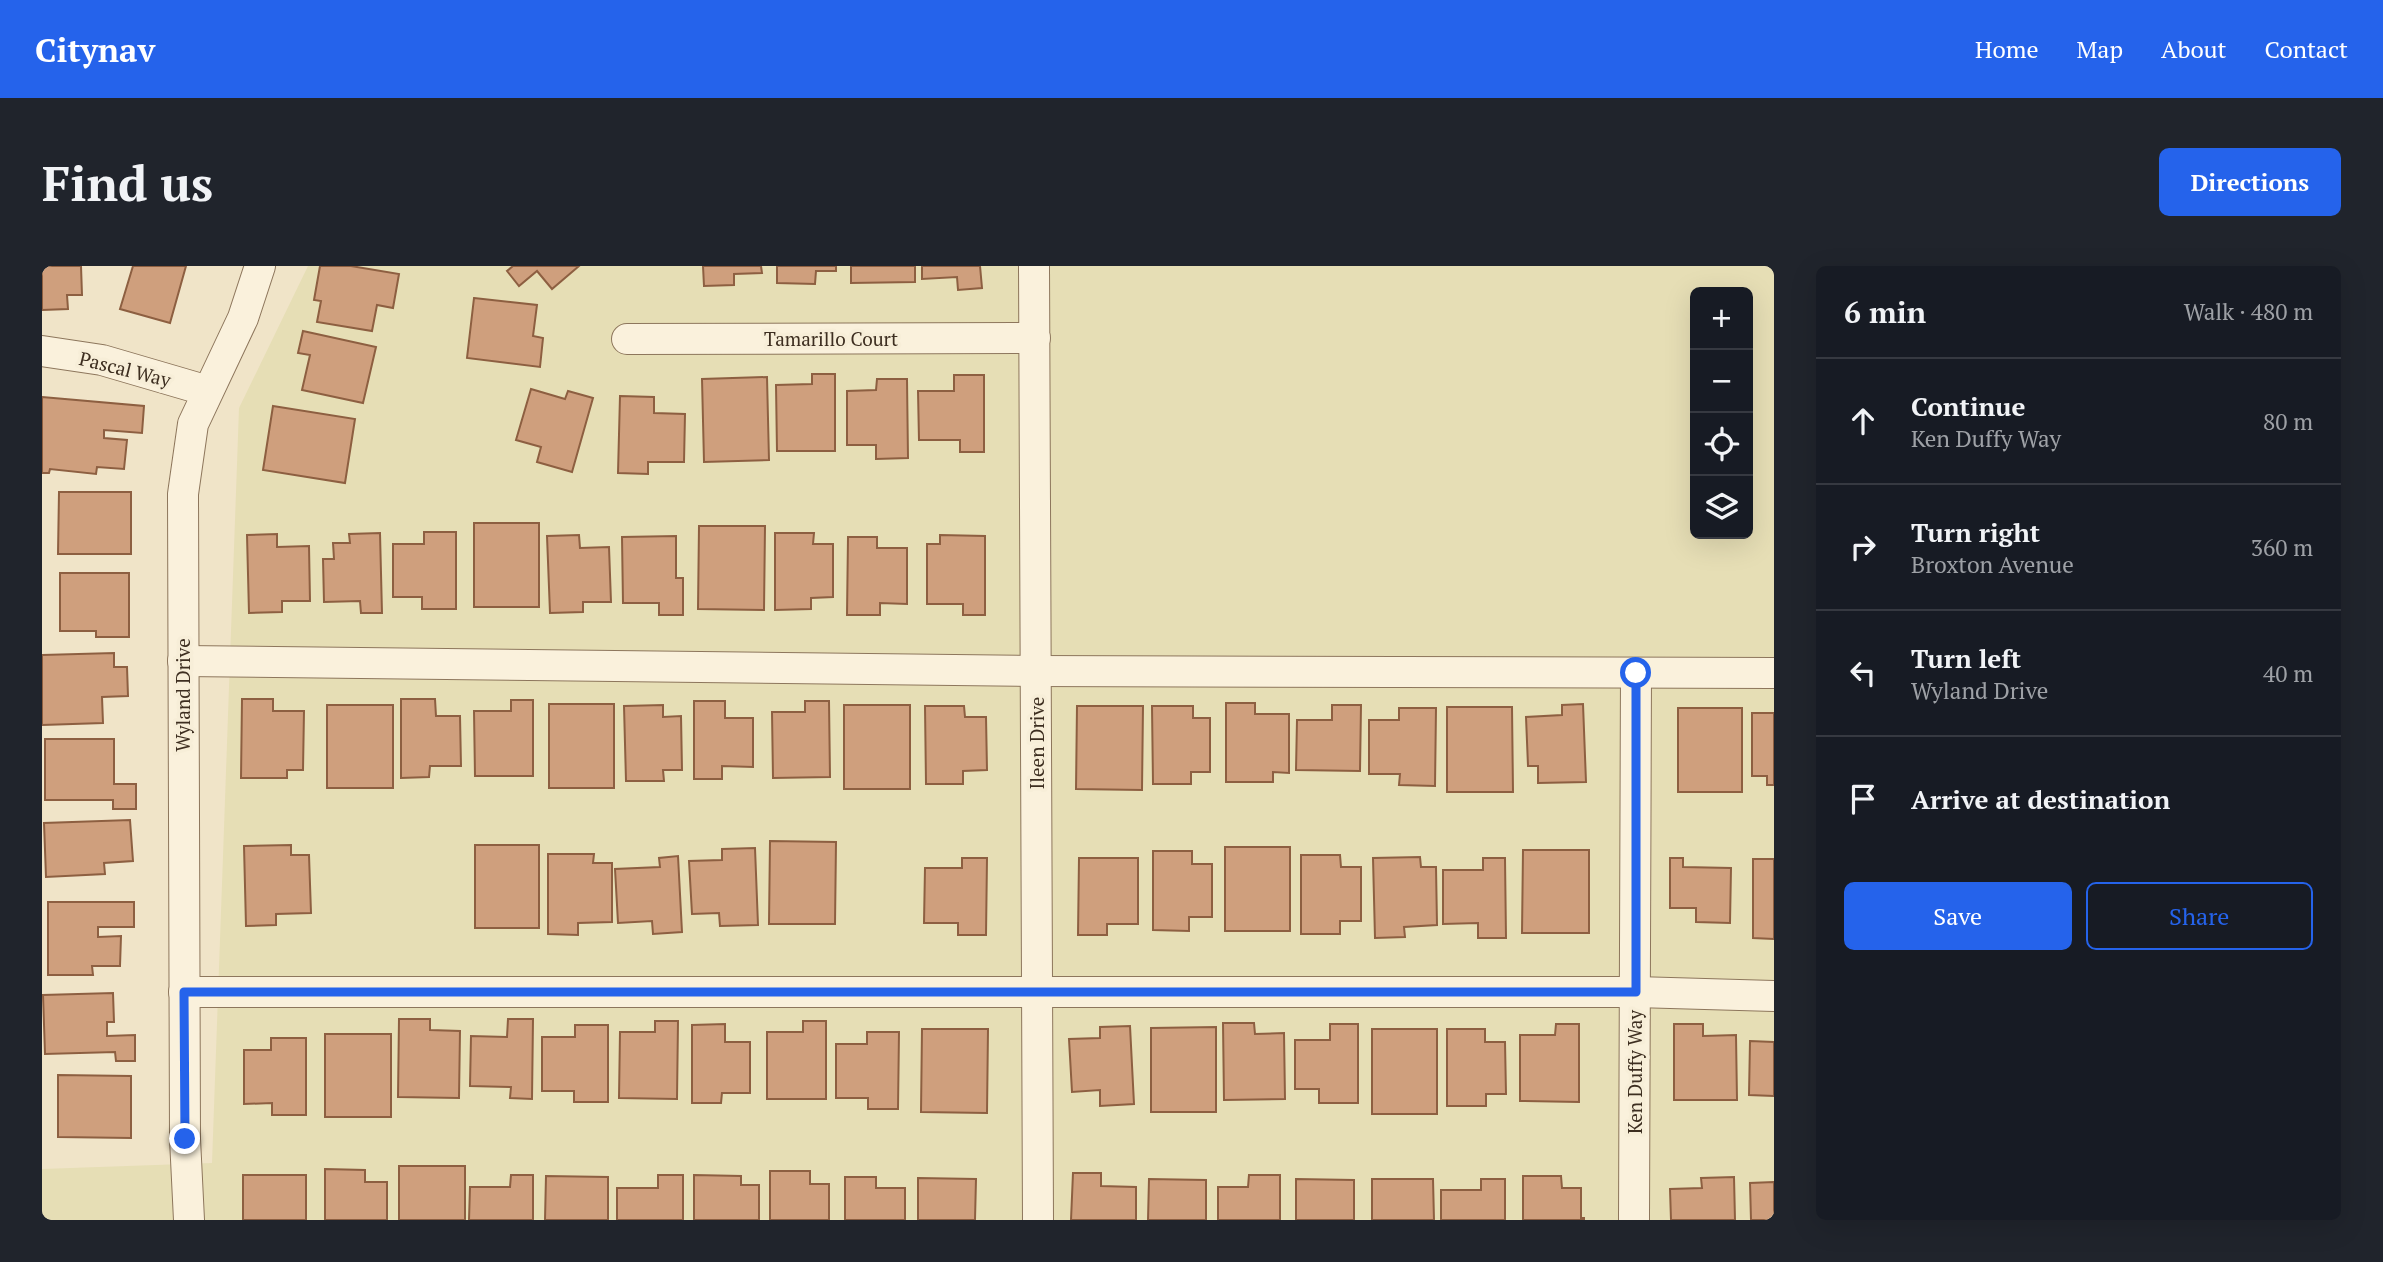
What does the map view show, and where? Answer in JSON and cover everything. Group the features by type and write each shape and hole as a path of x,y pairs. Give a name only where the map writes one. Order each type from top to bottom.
{"street":[{"name":"Wyland Drive","path":"189,1220 185,1139 183,494 193,424 243,318 260,266"},
{"name":"Ileen Drive","path":"1034,266 1038,1220"},
{"name":"Tamarillo Court","path":"627,339 1035,338"},
{"name":"Pascal Way","path":"42,351 102,360 208,391"},
{"path":"183,661 1036,671 1774,673"},
{"name":"Ken Duffy Way","path":"1634,1220 1636,673"},
{"path":"184,992 1636,992 1774,996"}],"shaded area":[{"path":"308,266 1774,266 1774,1220 42,1220 42,1169 212,1163 239,408"}],"building":[{"path":"42,266 81,266 82,295 67,295 68,309 42,310"},
{"path":"133,266 186,266 170,323 120,309"},
{"path":"320,266 351,266 399,274 393,308 377,305 372,331 317,322 321,301 314,300"},
{"path":"513,266 579,266 552,289 537,271 519,286 507,271"},
{"path":"703,266 761,266 762,273 734,274 734,285 704,286"},
{"path":"777,266 836,266 836,271 816,271 815,284 777,283"},
{"path":"851,266 915,266 915,282 851,283"},
{"path":"922,266 980,266 982,288 958,290 957,277 922,279"},
{"path":"474,298 537,305 533,336 543,338 540,367 467,358"},
{"path":"303,331 376,347 363,403 302,390 310,355 298,353"},
{"path":"812,374 835,374 835,451 777,451 776,385 812,384"},
{"path":"954,375 984,375 984,452 960,452 960,440 919,440 918,391 954,391"},
{"path":"767,377 769,460 704,462 702,379"},
{"path":"877,379 907,379 908,458 876,459 876,445 847,445 847,391 876,390"},
{"path":"531,389 565,399 568,391 593,398 572,472 537,462 541,447 516,440"},
{"path":"620,396 654,397 654,413 685,414 684,462 648,462 648,474 618,473"},
{"path":"42,397 144,406 142,433 104,430 104,438 127,440 124,469 97,467 96,474 50,469 49,473 42,473"},
{"path":"273,406 355,419 345,483 263,470"},
{"path":"59,492 131,492 131,554 58,554"},
{"path":"474,523 539,523 539,607 474,607"},
{"path":"699,526 765,526 764,610 698,609"},
{"path":"424,532 456,532 456,609 422,609 422,597 393,597 393,544 424,544"},
{"path":"380,533 382,613 361,613 360,601 324,602 323,559 334,559 333,543 350,543 349,534"},
{"path":"775,533 814,533 813,544 833,544 833,597 811,598 811,609 775,610"},
{"path":"277,534 277,547 309,546 310,601 282,601 282,612 249,613 247,535"},
{"path":"579,535 580,548 609,547 611,602 583,602 583,612 550,613 547,536"},
{"path":"940,535 985,536 985,615 963,615 963,604 927,604 927,544 940,544"},
{"path":"676,536 676,578 683,578 683,615 659,615 659,603 623,603 622,537"},
{"path":"848,537 877,537 877,548 907,548 907,604 880,603 880,615 847,615"},
{"path":"60,573 129,573 129,637 96,637 96,631 60,631"},
{"path":"114,653 114,667 127,667 128,696 102,697 103,723 42,725 42,655"},
{"path":"242,699 273,699 273,711 304,711 303,770 287,770 287,778 241,778"},
{"path":"401,699 435,699 436,716 460,716 461,766 430,766 429,777 401,778"},
{"path":"511,700 533,700 533,776 475,776 474,711 511,711"},
{"path":"694,701 725,701 725,718 753,718 753,767 722,766 722,779 694,779"},
{"path":"805,701 829,701 830,777 773,778 772,712 805,712"},
{"path":"1226,703 1255,703 1255,714 1289,714 1289,773 1273,772 1273,782 1226,782"},
{"path":"549,704 614,704 614,788 549,788"},
{"path":"1583,704 1586,782 1538,783 1538,766 1528,766 1526,717 1562,715 1562,705"},
{"path":"327,705 393,705 393,788 327,788"},
{"path":"663,705 663,717 681,716 682,770 663,770 664,781 626,781 624,706"},
{"path":"844,705 910,705 910,789 844,789"},
{"path":"1332,705 1361,705 1360,771 1296,770 1297,720 1332,720"},
{"path":"925,706 964,706 965,717 986,717 987,770 963,771 963,784 926,784"},
{"path":"1077,706 1143,706 1142,790 1076,789"},
{"path":"1152,706 1193,706 1193,718 1210,718 1210,772 1191,772 1191,784 1153,784"},
{"path":"1447,707 1512,707 1513,792 1447,792"},
{"path":"1399,708 1436,708 1435,786 1399,785 1400,774 1369,774 1369,720 1399,720"},
{"path":"1678,708 1742,708 1742,792 1678,792"},
{"path":"1752,713 1774,713 1774,785 1767,785 1767,776 1752,776"},
{"path":"45,739 114,739 114,784 136,784 136,809 113,809 113,800 45,800"},
{"path":"130,820 133,861 104,863 105,874 46,877 44,823"},
{"path":"770,841 836,842 835,924 769,924"},
{"path":"291,845 291,855 309,855 311,913 276,914 276,925 246,926 244,846"},
{"path":"475,845 539,845 539,928 475,928"},
{"path":"1225,847 1290,847 1290,931 1225,931"},
{"path":"755,848 758,925 720,926 719,913 692,914 689,861 722,860 722,849"},
{"path":"1523,850 1589,850 1589,933 1522,933"},
{"path":"1153,851 1192,851 1192,864 1212,864 1212,917 1189,917 1189,931 1153,930"},
{"path":"548,854 594,854 593,863 612,863 612,922 578,923 578,935 548,934"},
{"path":"1301,855 1340,855 1341,867 1361,867 1361,921 1340,921 1340,934 1301,934"},
{"path":"678,856 682,932 653,934 652,921 618,923 615,869 660,867 659,858"},
{"path":"1420,857 1421,867 1436,867 1437,925 1404,927 1405,937 1375,938 1373,858"},
{"path":"962,858 987,858 986,935 958,935 958,923 924,923 925,868 962,868"},
{"path":"1079,858 1138,858 1138,924 1107,924 1107,935 1078,935"},
{"path":"1483,858 1505,858 1506,938 1478,938 1478,923 1443,924 1443,870 1483,870"},
{"path":"1670,858 1683,858 1683,867 1731,868 1730,923 1696,922 1696,908 1670,908"},
{"path":"1753,859 1774,859 1774,939 1753,938"},
{"path":"48,902 134,902 134,927 98,927 98,937 121,936 120,966 92,966 93,975 48,975"},
{"path":"113,993 114,1022 107,1022 107,1036 135,1035 135,1061 116,1061 115,1052 45,1054 43,995"},
{"path":"399,1019 430,1019 430,1030 460,1031 459,1098 398,1097"},
{"path":"508,1019 533,1019 532,1099 510,1098 511,1087 470,1086 471,1036 507,1037"},
{"path":"655,1021 678,1021 677,1099 619,1098 620,1032 655,1032"},
{"path":"803,1021 826,1021 826,1099 767,1099 767,1032 803,1032"},
{"path":"1223,1023 1254,1023 1255,1034 1284,1033 1285,1099 1224,1100"},
{"path":"725,1024 725,1042 750,1042 750,1093 722,1093 721,1103 692,1103 692,1025"},
{"path":"1330,1024 1358,1024 1358,1103 1319,1103 1319,1089 1295,1089 1295,1040 1330,1040"},
{"path":"1556,1024 1579,1024 1579,1102 1520,1101 1520,1035 1555,1035"},
{"path":"1674,1024 1703,1024 1703,1036 1736,1035 1737,1100 1674,1100"},
{"path":"575,1025 608,1025 608,1102 574,1102 574,1091 542,1091 542,1037 575,1037"},
{"path":"1130,1026 1134,1104 1100,1106 1100,1090 1072,1092 1069,1039 1100,1038 1100,1027"},
{"path":"1216,1027 1216,1112 1151,1112 1151,1028"},
{"path":"922,1029 988,1029 987,1113 921,1112"},
{"path":"1372,1029 1437,1029 1437,1114 1372,1114"},
{"path":"1447,1029 1485,1029 1485,1042 1505,1042 1506,1094 1486,1094 1486,1106 1447,1106"},
{"path":"867,1032 899,1032 898,1109 868,1109 868,1098 836,1098 836,1044 867,1044"},
{"path":"325,1034 391,1034 391,1117 325,1117"},
{"path":"271,1038 306,1038 306,1115 272,1115 272,1103 244,1104 244,1050 271,1050"},
{"path":"1750,1041 1774,1042 1774,1096 1749,1095"},
{"path":"58,1075 131,1076 131,1138 58,1137"},
{"path":"399,1166 465,1166 465,1220 399,1220"},
{"path":"325,1169 365,1170 365,1182 387,1182 387,1220 325,1220"},
{"path":"770,1171 810,1171 810,1184 829,1184 829,1220 770,1220"},
{"path":"1073,1173 1101,1173 1101,1186 1136,1187 1136,1220 1071,1220"},
{"path":"243,1175 306,1175 306,1220 243,1220"},
{"path":"511,1175 533,1175 533,1220 469,1220 470,1187 510,1187"},
{"path":"658,1175 683,1175 683,1220 617,1220 617,1188 658,1188"},
{"path":"694,1175 741,1176 741,1185 759,1185 759,1220 694,1220"},
{"path":"1249,1175 1280,1175 1280,1220 1218,1220 1218,1187 1248,1187"},
{"path":"546,1176 608,1177 608,1220 545,1220"},
{"path":"1523,1176 1561,1176 1562,1188 1581,1188 1581,1218 1584,1220 1523,1220"},
{"path":"845,1177 876,1177 876,1188 905,1188 905,1220 845,1220"},
{"path":"1734,1177 1735,1220 1671,1220 1670,1189 1702,1188 1701,1178"},
{"path":"918,1178 976,1179 975,1220 918,1220"},
{"path":"1149,1179 1206,1180 1206,1220 1148,1220"},
{"path":"1296,1179 1354,1180 1354,1220 1296,1220"},
{"path":"1372,1179 1433,1179 1434,1220 1372,1220"},
{"path":"1481,1179 1505,1179 1505,1220 1441,1220 1441,1190 1481,1190"},
{"path":"1774,1182 1774,1220 1751,1220 1750,1183"}],"route":[{"path":"185,1139 184,992 1636,992 1636,673"}]}
